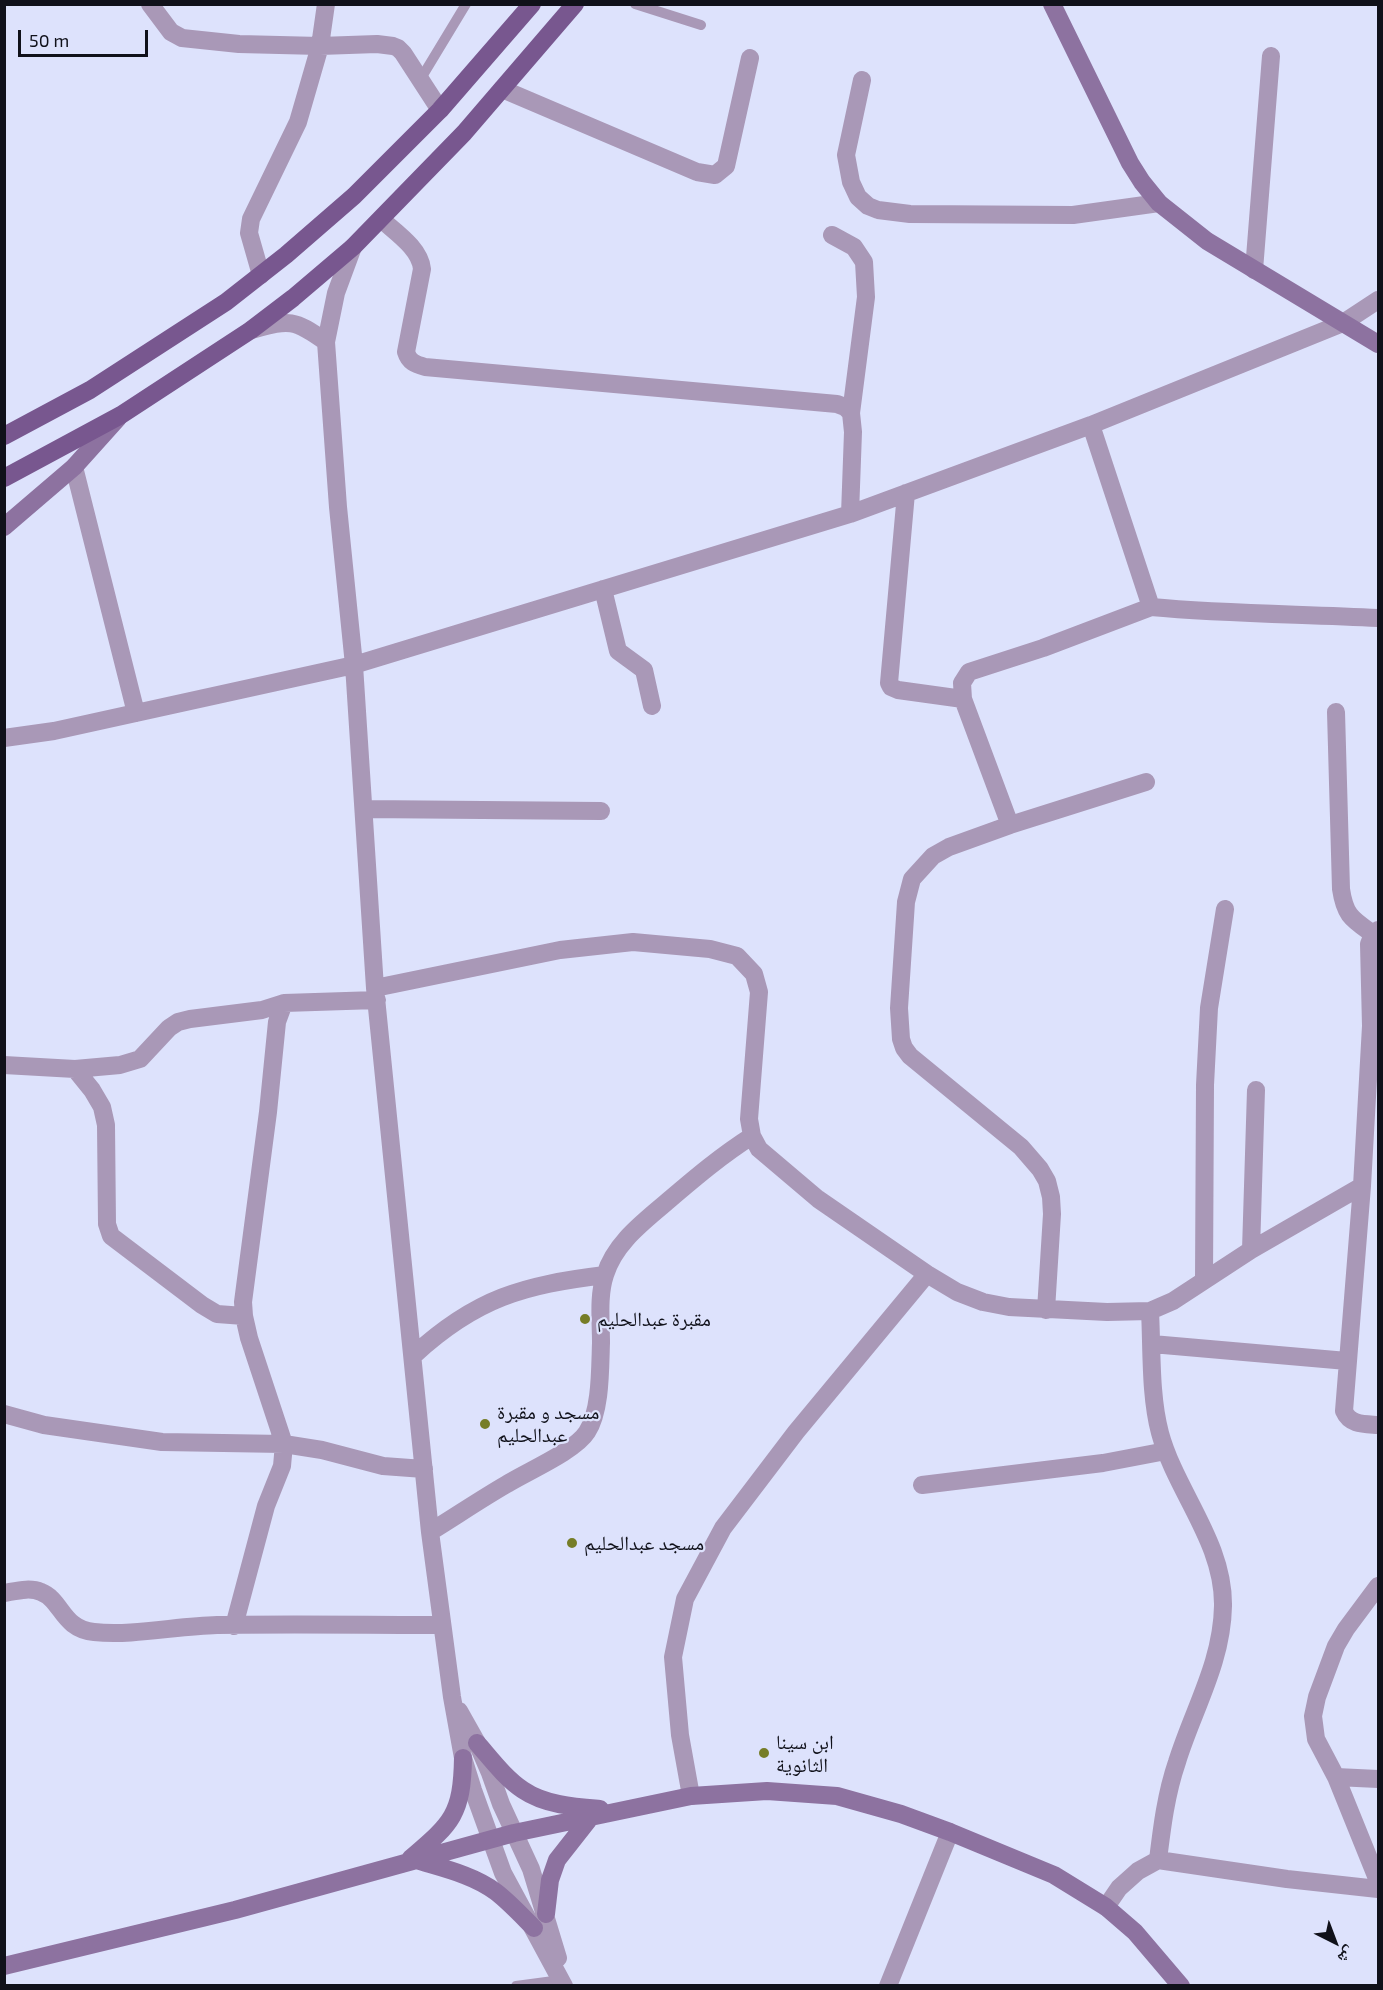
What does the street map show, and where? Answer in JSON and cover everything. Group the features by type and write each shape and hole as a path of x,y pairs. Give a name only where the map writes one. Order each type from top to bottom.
{"main road":[{"path":"4,436 90,390 226,302 261,275 354,196 440,110 532,4"},
{"path":"4,478 121,415 251,330 293,298 353,247 464,134 574,4"}],"street":[{"path":"261,275 249,233 251,219 298,122 320,46 326,4"},
{"path":"1052,4 1130,163 1159,203 1208,241 1378,344"},
{"path":"157,8 171,32 182,38 239,44 393,46 403,53 440,110"},
{"path":"1254,270 1271,56"},
{"path":"502,89 697,172 715,175 726,166 750,58"},
{"path":"862,80 846,155 851,182 858,197 868,206 878,210 910,214 1073,215 1159,203"},
{"path":"381,219 415,251 421,261 422,269 406,352 415,364 425,367 837,404 845,406 851,413"},
{"path":"832,235 854,247 864,262 866,297 851,413 853,423 850,514"},
{"path":"353,247 336,293 326,342 338,507 354,665 376,994 430,1532 452,1698 463,1758 503,1873 563,1984"},
{"path":"5,739 54,731 354,665 850,514 1090,425 1343,323 1378,300"},
{"path":"251,330 280,323 294,323 301,325 326,342"},
{"path":"4,527 74,467 121,415"},
{"path":"1090,425 1151,608"},
{"path":"74,467 136,713"},
{"path":"906,493 889,683 891,687 898,690 963,699"},
{"path":"603,589 618,651 644,670 652,706"},
{"path":"1010,825 963,699 962,683 969,672 1151,608 1219,614 1378,618"},
{"path":"1336,712 1343,905 1349,916 1376,932 1369,944 1371,1026 1362,1186 1344,1411 1347,1418 1356,1423 1378,1425"},
{"path":"1046,1310 1051,1197 1047,1181 1040,1168 1021,1147 910,1056 904,1048 900,1027 906,902 912,879 933,856 949,847 1146,782"},
{"path":"364,809 601,811"},
{"path":"1204,1280 1205,1085 1209,1008 1225,909"},
{"path":"4,1065 75,1069 120,1065 140,1059 169,1028 178,1022 190,1019 262,1010 284,1003 376,994 560,950 633,942 710,949 737,956 754,974 759,992 749,1119 752,1136 759,1149 818,1199 927,1274 957,1292 983,1302 1046,1310 1150,1311 1173,1301 1251,1250 1362,1186"},
{"path":"234,1626 266,1506 282,1466 284,1444 244,1316 243,1302 268,1112 277,1022 284,1003"},
{"path":"75,1069 102,1107 106,1125 107,1224 111,1236 202,1305 217,1314 244,1316"},
{"path":"1251,1250 1256,1090"},
{"path":"430,1532 566,1451 588,1431 594,1416 597,1396 605,1275 614,1256 627,1237 715,1160 752,1136"},
{"path":"691,1796 680,1735 673,1657 685,1599 723,1528 796,1432 927,1274"},
{"path":"414,1355 440,1331 480,1306 516,1291 556,1281 605,1275"},
{"path":"1150,1311 1156,1410 1160,1431 1166,1451 1197,1514 1217,1566 1223,1605 1219,1644 1204,1696 1177,1762 1163,1814 1158,1860"},
{"path":"1152,1344 1347,1361"},
{"path":"4,1414 44,1425 162,1442 284,1444 322,1450 383,1466 424,1469"},
{"path":"922,1485 1103,1463 1166,1451"},
{"path":"1378,1586 1336,1646 1317,1697 1313,1716 1316,1739 1336,1777 1378,1881"},
{"path":"4,1593 24,1590 41,1592 52,1601 66,1619 80,1629 94,1632 151,1631 220,1625 442,1625"},
{"path":"452,1698 477,1743 531,1869 546,1914 563,1984"},
{"path":"477,1743 523,1790 567,1806 620,1811"},
{"path":"410,1862 435,1838 455,1813 463,1786 463,1758"},
{"path":"1336,1777 1378,1779"},
{"path":"4,1966 235,1910 514,1833 691,1796 767,1791 837,1796 901,1814 1054,1875 1106,1907 1135,1932 1181,1986"},
{"path":"546,1914 550,1880 557,1860 590,1818"},
{"path":"888,1986 950,1832"},
{"path":"1106,1907 1119,1888 1138,1871 1158,1860 1287,1879 1378,1889"},
{"path":"410,1862 452,1871 486,1886 496,1892 534,1928"}],"lane":[{"path":"420,80 466,4"},
{"path":"636,4 701,25"},
{"path":"516,1986 563,1984"}],"place":[{"name":"مقبرة عبدالحليم","path":"585,1319"},
{"name":"مسجد و مقبرة عبدالحليم","path":"485,1424"},
{"name":"مسجد عبدالحليم","path":"572,1543"},
{"name":"ابن سينا الثانوية","path":"764,1753"}]}
